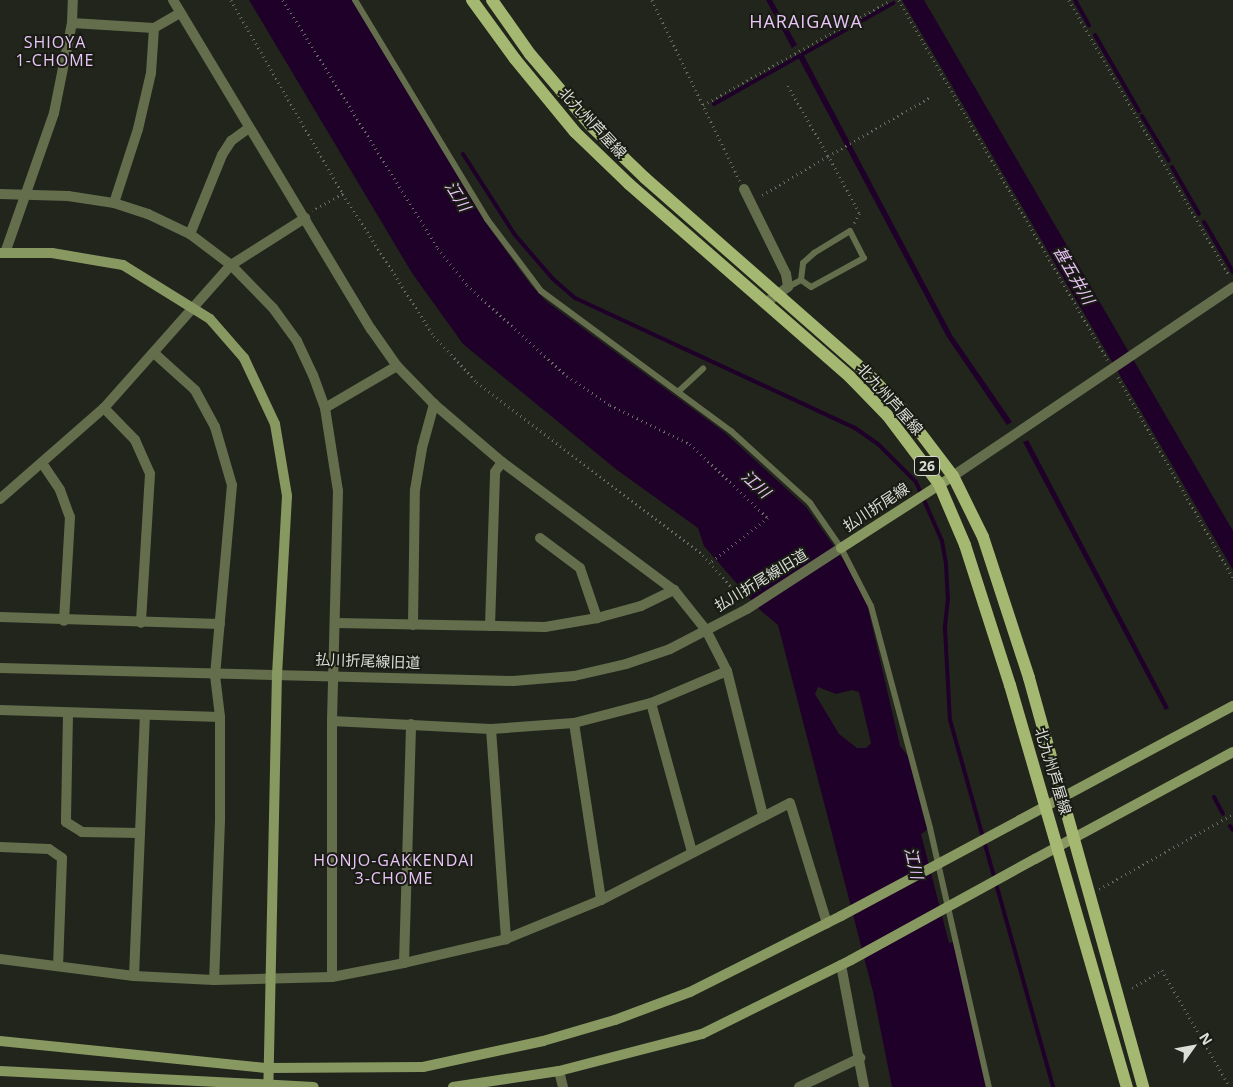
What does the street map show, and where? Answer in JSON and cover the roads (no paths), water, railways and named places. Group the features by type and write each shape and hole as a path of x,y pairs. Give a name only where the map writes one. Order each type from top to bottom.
{"main road":[{"name":"北九州芦屋線","path":"472,0 514,59 575,132 850,377 887,415 939,484 979,586 1047,806 1127,1087"},
{"name":"北九州芦屋線","path":"492,0 530,54 591,126 645,178 783,290 902,410 953,476 983,537 998,579 1075,838 1143,1087"}],"street":[{"path":"73,0 72,23 54,113 2,253 52,253 123,265 210,319 244,358 275,424 287,496 277,673 272,980 268,1087"},
{"path":"173,0 371,329 397,366 434,404 502,462 674,590 706,630 727,671 763,816"},
{"path":"72,23 154,28 180,13"},
{"path":"114,203 138,129 151,73 154,28"},
{"path":"190,234 222,155 231,141 249,128"},
{"path":"744,189 786,274 783,290 765,303"},
{"path":"0,194 24,194 114,203 148,214 190,234 231,265 273,308 297,341 325,408 338,491 332,721 332,977"},
{"path":"0,499 104,408 231,265 304,217"},
{"path":"953,476 1233,286"},
{"path":"154,353 195,390 215,427 232,485 216,675 220,717 214,980"},
{"path":"325,408 397,366"},
{"path":"413,624 415,490 422,448 434,404"},
{"path":"104,408 135,440 150,474 141,623"},
{"path":"490,626 495,472 502,462"},
{"path":"42,463 60,490 70,517 64,621"},
{"name":"払川折尾線","path":"839,550 953,476"},
{"path":"540,538 580,568 597,618"},
{"name":"払川折尾線旧道","path":"0,668 216,675 277,673 513,681 574,676 626,664 670,649 747,609 839,550"},
{"path":"336,623 545,627 597,618 641,606 674,590"},
{"path":"0,617 64,621 220,624"},
{"path":"332,721 491,729 574,723 650,703 727,671"},
{"path":"650,703 692,852"},
{"path":"0,1041 268,1068 423,1067 543,1041 690,992 841,916 1233,706"},
{"path":"0,710 68,714 220,717"},
{"path":"68,714 66,822 82,832 140,833"},
{"path":"134,976 144,715"},
{"path":"574,723 601,900"},
{"path":"404,964 411,724"},
{"path":"491,729 506,939"},
{"path":"453,1087 560,1071 702,1034 851,960 1233,752"},
{"path":"0,959 134,976 214,980 332,977 404,964 506,939 601,900 790,803 827,923"},
{"path":"0,847 49,849 62,858 58,965"},
{"path":"841,965 864,1087"},
{"path":"800,1087 860,1058"},
{"path":"0,1071 268,1087 314,1087"},
{"path":"560,1071 563,1087"}],"lane":[{"path":"355,0 487,219 541,291 588,329 679,391 731,432 810,503 839,550 871,606 930,828 989,1087"},
{"path":"783,290 800,280 803,263 850,232 864,258 811,287 800,280"},
{"path":"679,391 703,369"}],"water":[{"name":"江川","path":"249,0 352,0 484,220 530,284 547,302 724,432 806,507 843,559 867,604 900,746 908,756 927,830 921,834 949,943 954,942 987,1087 892,1087 873,992 778,625 760,610 704,546 698,528 617,470 463,344 412,273","holes":["818,687 836,694 852,690 859,692 871,743 866,748 857,748 839,734 815,694"]},
{"path":"766,0 772,0 797,45 792,48"},
{"name":"甚五井川","path":"902,0 924,0 1233,531 1233,570"},
{"path":"803,54 952,335 1012,422 1007,425 947,337 798,57"},
{"path":"1028,440 1169,708 1165,710 1023,442"}],"waterway":[{"path":"1075,0 1089,25"},
{"path":"714,104 893,3"},
{"path":"1095,35 1139,111"},
{"path":"1142,116 1169,161"},
{"path":"463,154 515,235 553,279 575,298 855,428 879,445 916,482 942,541 946,564 948,598 945,629 950,720 1053,1087"},
{"path":"1172,167 1199,214"},
{"path":"1204,222 1233,272"},
{"path":"1214,797 1223,814"},
{"path":"1230,826 1233,830"}],"district":[{"name":"HARAIGAWA","path":"806,21"},
{"name":"SHIOYA 1-CHOME","path":"55,51"},
{"name":"HONJO-GAKKENDAI 3-CHOME","path":"394,869"}]}
